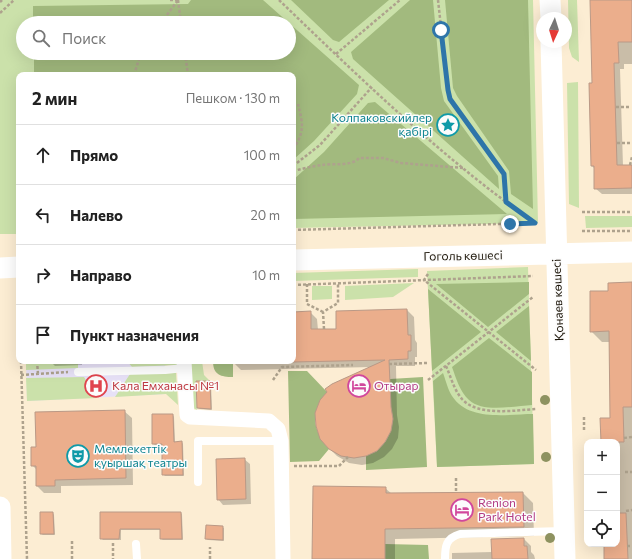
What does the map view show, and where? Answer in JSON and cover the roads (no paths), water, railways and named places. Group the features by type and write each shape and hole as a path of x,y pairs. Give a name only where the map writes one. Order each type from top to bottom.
{"street":[{"path":"550,0 551,12"},
{"name":"Қонаев көшесі","path":"551,48 565,559"},
{"name":"Гоголь көшесі","path":"296,260 632,252"},
{"path":"0,268 16,267"},
{"path":"184,365 187,415 190,417 269,421 278,429 281,441 284,559"},
{"path":"0,507 1,559"}],"lane":[{"path":"78,372 165,370 184,365"},
{"path":"198,482 198,441 281,441"},
{"path":"445,559 445,548 447,543 453,536 460,534 564,531"},
{"path":"136,544 137,559"}],"place":[{"name":"Колпаковскийлер қабірі","path":"448,125"},
{"name":"Кала Eмханасы №1","path":"96,386"},
{"name":"Отырар","path":"359,386"},
{"name":"Мемлекеттік қуыршақ театры","path":"78,456"},
{"name":"Renion Park Hotel","path":"462,510"}]}
